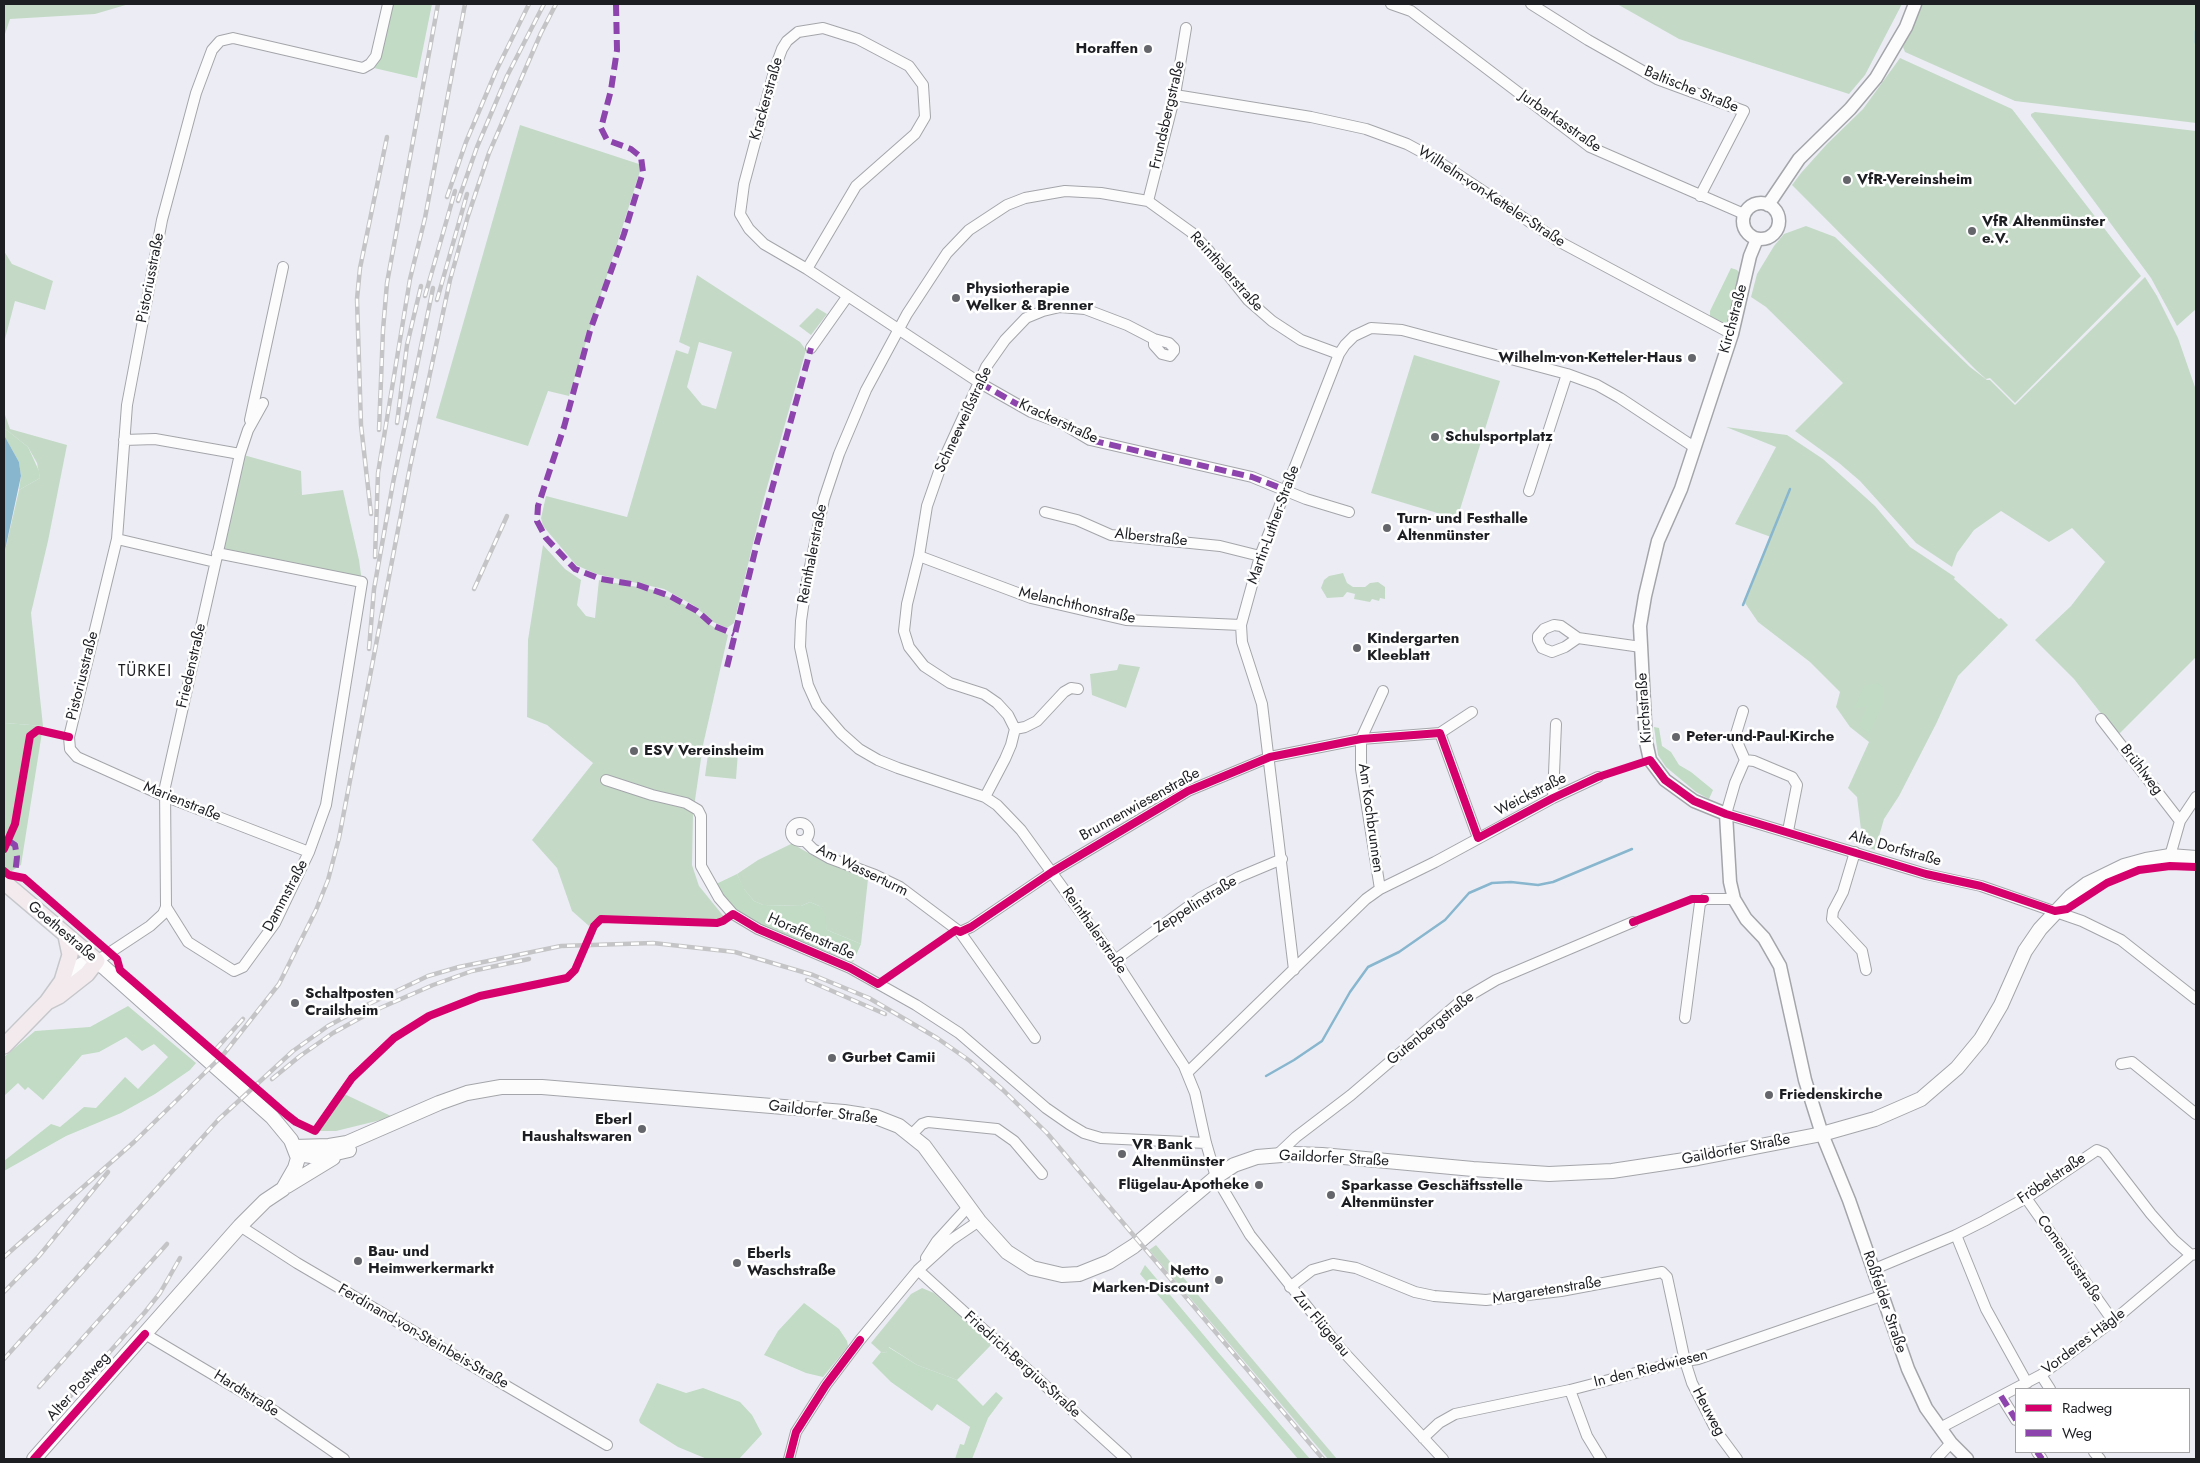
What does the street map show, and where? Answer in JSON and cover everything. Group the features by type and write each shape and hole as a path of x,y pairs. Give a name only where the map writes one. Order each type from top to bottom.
{"main road":[{"name":"Gaildorfer Straße","path":"294,1147 329,1146 346,1143 455,1097 484,1089 542,1086 844,1112 888,1121 911,1135 936,1160 979,1222 999,1245 1018,1261 1046,1272 1062,1275 1079,1274 1109,1262 1134,1246 1216,1177 1234,1165 1257,1157 1322,1155 1549,1174 1590,1172 1618,1170 1698,1158 1822,1134 1875,1119 1921,1099 1957,1068 1981,1039 2000,1005 2025,951 2040,929 2070,896 2106,873 2146,860 2170,856 2196,858"},
{"name":"Goethestraße","path":"4,882 272,1116 284,1130 294,1147"},
{"path":"62,981 70,955 66,936"},
{"path":"4,1046 47,1002 62,981 87,962 97,962"},
{"path":"47,1002 81,980 97,962"},
{"name":"Gaildorfer Straße","path":"294,1147 304,1155 309,1156 328,1156 342,1152 377,1137 425,1109"},
{"name":"Alter Postweg","path":"35,1459 240,1226 265,1201 283,1188 297,1163 298,1158 294,1147"},
{"name":"Alter Postweg","path":"265,1201 278,1181 294,1147"},
{"name":"Gaildorfer Straße","path":"283,1188 342,1152"}],"street":[{"name":"Pistoriusstraße","path":"69,737 117,539 127,405 162,220 196,93 212,50 220,41 233,38 363,68 370,64 376,56 388,4"},
{"name":"Jurbarkasstraße","path":"1391,4 1413,8 1590,147 1744,214"},
{"name":"Baltische Straße","path":"1531,4 1588,40 1657,79 1744,111 1700,196"},
{"path":"1768,205 1799,159 1850,109 1876,78 1902,34 1915,4"},
{"name":"Krackerstraße","path":"806,269 856,186 914,134 925,117 923,85 909,66 858,39 823,28 798,32 787,41 782,49 744,184 740,214 749,229 764,244 806,269 980,383 1031,412 1063,424 1090,440 1252,477 1349,512"},
{"name":"Frundsbergstraße","path":"1148,201 1175,95 1186,28"},
{"name":"Wilhelm-von-Ketteler-Straße","path":"1175,95 1325,120 1366,129 1407,144 1433,158 1560,242 1732,334"},
{"name":"Reinthalerstraße","path":"1216,1177 1206,1143 1195,1092 1188,1072 1115,960 1052,872 1010,817 985,797 878,760 859,749 841,733 817,705 808,685 800,647 801,621 824,499 839,454 866,390 925,285 958,240 989,215 1007,205 1032,196 1065,191 1101,193 1148,201 1195,236 1248,300 1272,321 1301,340 1339,354"},
{"path":"1756,204 1768,205 1776,213 1778,224 1776,230 1768,238 1757,238 1746,231 1743,226 1744,214 1756,204"},
{"name":"Kirchstraße","path":"1726,814 1694,801 1665,780 1650,760 1646,742 1640,626 1658,540 1681,489 1732,334 1750,256 1757,238"},
{"name":"Friedenstraße","path":"166,907 164,796 216,558 240,454 248,430 283,267"},
{"path":"811,348 847,297"},
{"name":"Schneeweißstraße","path":"1015,729 1008,715 997,703 984,694 937,676 920,662 909,647 904,631 906,604 919,556 927,506 942,463 986,367 1014,329 1026,318 1043,310 1060,308 1084,309 1111,318 1154,339"},
{"name":"Martin-Luther-Straße","path":"1294,970 1270,757 1262,704 1242,642 1241,626 1260,556 1339,354 1354,336 1371,328 1402,330 1566,374 1597,385 1694,447"},
{"path":"1529,491 1566,374"},
{"name":"Friedenstraße","path":"248,430 263,403"},
{"path":"124,440 155,439 240,454"},
{"name":"Alberstraße","path":"1045,512 1077,520 1111,535 1220,546 1260,556"},
{"path":"117,539 216,558"},
{"name":"Melanchthonstraße","path":"919,556 1031,598 1126,620 1241,626"},
{"name":"Dammstraße","path":"166,907 188,942 230,970 239,970 275,923 309,852 326,805 362,582 216,558"},
{"path":"1578,638 1641,647"},
{"path":"985,797 1005,759 1015,729 1026,727 1037,720 1064,692 1072,688 1078,689"},
{"name":"Am Kochbrunnen","path":"1380,889 1361,769 1361,739 1383,691"},
{"path":"1743,711 1735,737 1745,760 1735,783 1726,814 1730,882 1734,899 1746,919 1764,938 1780,966 1805,1080 1822,1134"},
{"name":"Brunnenwiesenstraße","path":"960,932 971,927 1052,872 1188,791 1270,757 1361,739 1440,733 1472,712"},
{"name":"Brühlweg","path":"2101,719 2180,821"},
{"name":"Weickstraße","path":"1553,798 1556,724"},
{"path":"1440,733 1478,838"},
{"name":"Marienstraße","path":"69,737 70,749 78,757 164,796 309,852"},
{"path":"1745,760 1754,761 1792,777 1798,785 1788,831"},
{"name":"Weickstraße","path":"1188,1072 1366,899 1380,889 1553,798 1598,777"},
{"name":"Horaffenstraße","path":"606,780 652,795 686,803 698,810 701,816 701,866 704,875 719,898 733,914 758,929 850,968 916,1005 959,1033 1046,1108 1069,1124 1084,1133 1101,1138 1206,1143"},
{"path":"2170,856 2180,821 2196,797"},
{"name":"Alte Dorfstraße","path":"1726,814 1788,831 1926,874 1981,886 2101,929 2121,940 2196,999"},
{"name":"Am Wasserturm","path":"804,840 813,849 829,858 899,887 960,932 1034,1038"},
{"path":"1855,852 1843,892 1833,911 1832,919 1862,951 1866,970"},
{"name":"Zeppelinstraße","path":"1115,960 1200,898 1239,876 1282,860"},
{"path":"1685,1018 1700,903 1705,899 1734,899"},
{"path":"97,962 150,926 163,914 166,907"},
{"name":"Gutenbergstraße","path":"1277,1155 1296,1137 1351,1095 1462,1000 1496,980 1633,922"},
{"path":"2121,1064 2132,1062 2196,1114"},
{"path":"911,1135 918,1127 928,1122 997,1129 1014,1140 1042,1174"},
{"name":"Roßfelder Straße","path":"1822,1134 1848,1200 1916,1390 1951,1443 1967,1459"},
{"name":"Fröbelstraße","path":"1872,1270 1956,1235 2026,1198 2094,1151 2100,1151 2151,1214 2193,1255"},
{"name":"Zur Flügelau","path":"1216,1177 1250,1236 1290,1287 1341,1350 1443,1459"},
{"name":"Comeniusstraße","path":"2026,1198 2113,1321"},
{"path":"789,1459 796,1432 826,1385 860,1340 918,1270 937,1241 968,1207"},
{"path":"918,1270 952,1240 979,1222"},
{"name":"Ferdinand-von-Steinbeis-Straße","path":"240,1226 296,1263 607,1445"},
{"path":"1956,1235 1986,1309 2027,1383"},
{"name":"Vorderes Hägle","path":"2017,1388 2040,1375 2113,1321 2193,1255"},
{"name":"Margaretenstraße","path":"1290,1287 1312,1270 1333,1264 1356,1268 1415,1292 1434,1296 1486,1300 1561,1290 1662,1272 1667,1277 1685,1361"},
{"name":"Friedrich-Bergius-Straße","path":"918,1270 1126,1459"},
{"name":"In den Riedwiesen","path":"1423,1438 1439,1423 1455,1414 1570,1390 1685,1361 1881,1296"},
{"name":"Hardtstraße","path":"145,1334 247,1394 344,1459"},
{"name":"Heuweg","path":"1685,1361 1705,1411 1717,1432 1737,1459"},
{"path":"2040,1375 2049,1388"},
{"name":"Vorderes Hägle","path":"1940,1428 2015,1389"},
{"path":"1570,1390 1584,1429 1601,1459"},
{"path":"2001,1396 2015,1418"},
{"path":"1936,1459 1951,1443"}],"green space":[{"path":"4,4 129,4 95,14 10,19 4,37"},
{"path":"389,4 432,4 417,78 374,68"},
{"path":"1617,4 1902,4 1865,75 1849,94 1679,39"},
{"path":"1920,4 2196,4 2196,123 2015,101 1905,52 1903,47"},
{"name":"VfR Altenmünster e.V.","path":"1900,58 2012,109 2141,276 2015,403 1990,378 1986,379 1976,370 1792,185 1827,144 1863,109"},
{"path":"2035,112 2196,131 2196,309 2177,326 2151,278 2031,116"},
{"path":"520,125 642,165 569,396 548,391 528,446 436,418"},
{"path":"1806,226 1835,237 1970,367 1987,380 1990,380 2015,405 2145,277 2157,296 2178,338 2196,390 2196,657 2118,735 2074,679 2035,640 2071,606 2105,562 2072,528 2049,542 2001,511 1974,530 1957,553 1952,567 1916,543 1860,481 1795,431 1843,383 1766,307 1751,297 1757,274 1774,246 1784,234"},
{"path":"4,251 12,264 53,281 45,310 15,301 4,343"},
{"path":"1731,268 1737,270 1741,275 1730,319 1724,324 1713,320 1710,316 1710,311"},
{"path":"697,275 800,342 806,350 764,498 734,623 727,628 713,622 693,605 664,589 596,574 576,565 543,526 541,518 546,496 627,517 676,350 688,354 690,347 679,342","holes":["699,342 732,352 716,409 702,405 687,387"]},
{"path":"817,308 827,314 811,335 799,326"},
{"name":"Schulsportplatz","path":"1414,355 1500,381 1457,519 1371,493"},
{"path":"4,412 10,429 67,445 48,541 31,613 43,726 5,723 4,720 4,555 19,490 40,478 37,463 28,447 4,428"},
{"path":"1726,427 1787,435 1823,459 1875,506 1910,547 1955,577 1954,579 2008,625 1958,676 1899,796 1884,819 1875,850 1863,846 1857,797 1848,788 1869,742 1850,727 1836,707 1840,692 1810,662 1758,622 1745,603 1771,537 1735,524 1776,447"},
{"path":"4,428 28,447 39,471 40,478 19,490 21,476 19,462 4,435"},
{"path":"240,454 301,471 302,495 343,490 359,560 362,582 217,553"},
{"path":"543,545 565,569 581,580 577,605 586,616 595,618 599,580 654,590 685,605 712,626 728,635 703,745 693,814 692,865 699,886 725,918 718,921 599,918 589,926 572,911 557,868 532,840 593,763 547,725 527,717 528,640"},
{"path":"1343,573 1347,583 1353,587 1365,587 1370,583 1378,582 1385,587 1385,599 1380,598 1379,601 1372,599 1370,602 1354,599 1355,594 1347,592 1343,597 1327,598 1321,588 1324,580 1329,576"},
{"path":"1119,664 1140,667 1126,708 1092,695 1090,674 1117,670"},
{"path":"1878,683 1883,687 1883,703 1869,734 1859,726 1867,706 1854,708 1864,686"},
{"path":"4,720 5,723 43,726 21,865 10,872 4,868"},
{"path":"1654,727 1659,728 1662,746 1671,752 1679,765 1713,790 1709,799 1696,792 1666,767 1658,755"},
{"path":"709,747 738,752 736,779 705,776"},
{"path":"795,842 798,847 824,862 868,879 861,944 827,930 819,906 810,902 801,906 763,905 754,901 743,888 737,874 758,860"},
{"path":"737,874 744,889 754,901 763,905 801,906 810,902 819,906 825,915 827,930 861,944 853,962 748,920 729,906 714,885"},
{"path":"128,1006 196,1063 190,1070 155,1094 121,1113 66,1136 4,1171 4,1161 51,1124 60,1127 84,1107 96,1108 125,1077 138,1089 168,1057 154,1044 142,1051 126,1037 99,1052 82,1055 43,1100 28,1087 25,1090 18,1083 4,1096 4,1057 35,1031 90,1027"},
{"path":"338,1091 393,1117 336,1131 315,1131 324,1112"},
{"path":"1156,1245 1337,1459 1328,1459 1149,1250"},
{"path":"1145,1265 1310,1459 1298,1459 1140,1274"},
{"path":"922,1288 934,1293 992,1344 957,1380 917,1365 889,1347 886,1353 881,1352 871,1343 911,1294"},
{"path":"804,1303 839,1329 847,1341 848,1346 823,1377 806,1373 764,1355 778,1331"},
{"path":"888,1347 917,1365 957,1380 983,1406 996,1392 1003,1398 988,1418 972,1459 955,1459 960,1444 964,1445 970,1427 937,1404 932,1411 891,1382 872,1363 881,1352 886,1353"},
{"path":"657,1383 686,1393 703,1388 740,1402 752,1415 762,1434 739,1459 707,1459 678,1447 640,1423 639,1420"}],"water":[{"path":"4,435 19,462 21,476 4,555"}],"waterway":[{"path":"2196,31 2196,43"},
{"path":"1743,605 1790,489"},
{"path":"1266,1076 1322,1041 1350,992 1368,967 1399,952 1445,920 1469,893 1492,883 1511,882 1538,885 1553,882 1632,849"}],"railway":[{"path":"379,430 387,283 438,4"},
{"path":"375,557 378,473 410,279 425,218 465,4"},
{"path":"447,197 466,142 496,71 529,4"},
{"path":"458,201 477,147 507,76 544,4"},
{"path":"4,1257 134,1142 223,1055 279,984 316,910 328,880 339,838 410,467 450,280 468,216 489,153 541,33 556,4"},
{"path":"371,514 361,425 357,299 360,268 387,137"},
{"path":"425,296 455,191"},
{"path":"437,300 467,194"},
{"path":"397,423 407,345 421,286"},
{"path":"369,649 374,589 393,483 433,288"},
{"path":"474,589 507,516"},
{"path":"4,1359 219,1119 293,1051 328,1026 428,976 459,967 561,946 653,943 735,952 813,975 869,998 937,1038 970,1061 1047,1133 1323,1459"},
{"path":"272,1079 300,1056 333,1033 371,1012 433,985 472,971 529,959"},
{"path":"807,980 885,1014"},
{"path":"216,1049 243,1019"},
{"path":"4,1292 39,1256 108,1172"},
{"path":"39,1387 167,1244"},
{"path":"52,1417 145,1312 160,1293 180,1258"}],"marked path":[{"path":"616,4 617,50 611,90 601,128 607,140 631,149 641,157 643,172 624,234 590,331 564,427 538,506 537,521 546,538 575,569 601,579 638,585 670,596 697,611 714,626 734,634"},
{"path":"727,667 757,543 811,348"},
{"path":"980,383 1031,412 1063,424 1090,440 1252,477 1286,490"},
{"path":"9,841 15,845 17,857 15,875"},
{"path":"2001,1396 2015,1418"},
{"path":"2038,1453 2042,1459"}],"cycle path":[{"path":"4,849 15,824 30,736 38,730 69,737"},
{"path":"4,871 9,875 24,878 117,959 120,970 287,1115 296,1122 315,1131 352,1078 394,1038 429,1016 480,996 567,978 575,970 594,926 601,919 717,923 733,914 758,929 850,968 878,984 956,930 960,932 971,927 1052,872 1188,791 1270,757 1361,739 1440,733 1478,838 1553,798 1598,777 1650,760 1665,780 1694,801 1726,814 1926,874 1981,886 2055,911 2067,909 2107,883 2139,870 2170,866 2196,867"},
{"path":"1633,922 1692,899 1705,899"},
{"path":"34,1459 145,1334"},
{"path":"789,1459 796,1432 826,1385 860,1340"}],"place":[{"name":"Horaffen","path":"1148,49"},
{"name":"VfR-Vereinsheim","path":"1847,180"},
{"name":"VfR Altenmünster e.V.","path":"1972,231"},
{"name":"Physiotherapie Welker & Brenner","path":"956,298"},
{"name":"Wilhelm-von-Ketteler-Haus","path":"1692,358"},
{"name":"Schulsportplatz","path":"1435,437"},
{"name":"Turn- und Festhalle Altenmünster","path":"1387,528"},
{"name":"Kindergarten Kleeblatt","path":"1357,648"},
{"name":"Peter-und-Paul-Kirche","path":"1676,737"},
{"name":"ESV Vereinsheim","path":"634,751"},
{"name":"Schaltposten Crailsheim","path":"295,1003"},
{"name":"Gurbet Camii","path":"832,1058"},
{"name":"Friedenskirche","path":"1769,1095"},
{"name":"Eberl Haushaltswaren","path":"642,1129"},
{"name":"VR Bank Altenmünster","path":"1122,1154"},
{"name":"Flügelau-Apotheke","path":"1259,1185"},
{"name":"Sparkasse Geschäftsstelle Altenmünster","path":"1331,1195"},
{"name":"Bau- und Heimwerkermarkt","path":"358,1261"},
{"name":"Eberls Waschstraße","path":"737,1263"},
{"name":"Netto Marken-Discount","path":"1219,1280"}],"district":[{"name":"TÜRKEI","path":"145,672"}]}
